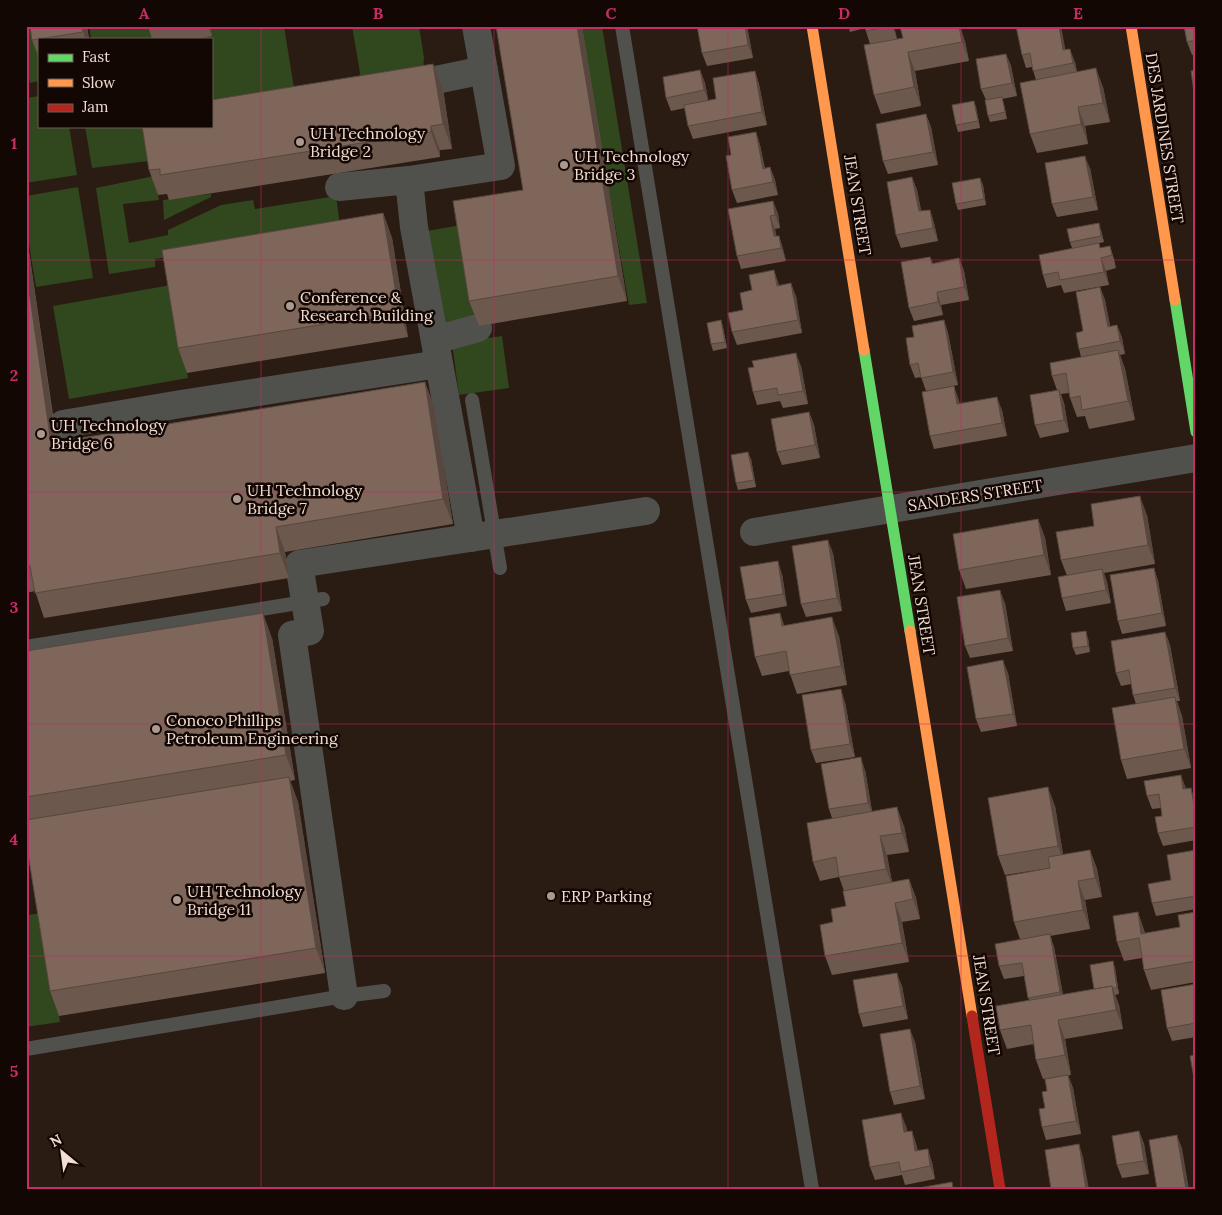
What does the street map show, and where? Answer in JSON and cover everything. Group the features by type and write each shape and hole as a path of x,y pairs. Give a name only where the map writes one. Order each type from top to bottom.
{"street":[{"path":"339,187 409,180 501,166 476,26"},
{"name":"JEAN STREET","path":"812,26 1000,1189"},
{"name":"DES JARDINES STREET","path":"1130,26 1196,432"},
{"path":"431,81 484,70"},
{"path":"409,180 414,227 453,431 483,536"},
{"path":"63,424 181,404 437,352 478,328"},
{"name":"SANDERS STREET","path":"754,532 1196,458"},
{"path":"344,996 292,635 310,631 314,600 298,564 646,511"}],"lane":[{"path":"622,26 812,1189"},
{"path":"472,400 483,536 500,568"},
{"path":"26,647 314,600"},
{"path":"26,1048 384,991"}],"green space":[{"path":"26,26 34,26 38,52 38,81 30,83 26,67"},
{"path":"89,26 153,26 155,38 91,38"},
{"path":"208,26 284,26 294,88 361,79 352,26 419,26 424,58 422,81 212,117 212,38 186,38"},
{"path":"580,26 602,26 647,303 629,305"},
{"path":"38,96 38,128 69,128 77,175 26,183 26,98"},
{"path":"85,128 146,128 142,129 149,161 92,168"},
{"path":"154,176 159,200 123,204 129,243 168,235 168,230 221,205 253,200 255,209 336,196 341,232 155,259 155,267 109,274 96,188"},
{"path":"78,187 93,278 36,287 26,226 26,196"},
{"path":"211,194 211,197 164,220 163,200"},
{"path":"461,225 478,328 444,334 427,231"},
{"path":"171,285 188,378 69,399 53,306"},
{"path":"502,336 509,388 459,395 452,343"},
{"path":"44,913 60,1022 26,1027 26,915"}],"building":[{"path":"30,26 82,26 83,32 32,40"},
{"name":"UH Technology Bridge 3","path":"496,26 577,26 618,276 469,301 453,201 523,190"},
{"path":"697,26 745,26 748,45 702,53"},
{"path":"865,26 891,26 866,31"},
{"path":"959,26 962,42 908,52 914,87 874,95 864,45 903,38 900,27"},
{"path":"1016,26 1059,26 1063,50 1070,49 1073,63 1033,71 1030,53 1022,55"},
{"path":"1184,26 1196,26 1196,40 1187,42"},
{"path":"1006,54 1012,83 981,89 976,59"},
{"path":"433,64 443,124 431,126 431,132 160,175 160,169 149,170 142,128 212,128 212,100"},
{"path":"1096,68 1103,103 1078,107 1081,124 1030,134 1020,83"},
{"path":"700,70 704,90 666,98 663,77"},
{"path":"1196,70 1196,92 1194,92 1191,71"},
{"path":"755,71 762,112 688,126 684,105 716,99 713,78"},
{"path":"1002,97 1005,112 988,116 985,100"},
{"path":"974,101 978,121 956,125 952,105"},
{"path":"926,114 933,152 883,161 876,124"},
{"path":"756,132 763,169 770,167 773,182 732,190 726,156 731,155 728,137"},
{"path":"1085,156 1093,197 1052,204 1045,163"},
{"path":"912,177 919,211 930,210 933,228 896,235 887,182"},
{"path":"980,178 984,199 956,204 952,183"},
{"path":"773,201 775,215 770,216 774,236 779,236 781,248 737,256 728,209"},
{"name":"Conference & Research Building","path":"383,213 399,312 178,348 162,250"},
{"path":"1099,223 1101,236 1070,242 1067,229"},
{"path":"1099,243 1100,248 1110,246 1112,255 1101,258 1104,272 1060,280 1058,272 1043,275 1039,255"},
{"path":"930,257 932,264 959,258 964,287 937,292 938,302 909,308 901,262"},
{"name":"UH Technology Bridge 7","path":"26,269 51,443 425,382 443,499 276,527 280,553 35,593 30,566 26,566"},
{"path":"774,270 777,286 791,283 798,320 732,332 728,313 743,310 740,293 752,290 749,275"},
{"path":"1100,287 1108,327 1117,325 1120,341 1079,349 1076,333 1083,331 1076,292"},
{"path":"721,320 725,342 711,344 707,323"},
{"path":"944,320 953,372 921,378 918,363 910,365 906,338 914,337 912,326"},
{"path":"1118,350 1128,401 1082,410 1080,396 1070,398 1066,373 1052,376 1050,363"},
{"path":"796,353 803,391 778,395 777,388 753,392 748,368 754,367 752,361"},
{"path":"954,386 957,404 997,397 1002,423 930,436 922,392"},
{"path":"1059,390 1064,420 1035,425 1030,395"},
{"path":"809,412 815,445 777,452 771,419"},
{"path":"748,452 754,480 736,483 731,455"},
{"path":"1140,496 1148,545 1061,560 1056,532 1094,526 1091,504"},
{"path":"1038,519 1044,555 959,570 953,534"},
{"path":"828,540 837,598 801,604 792,546"},
{"path":"778,561 783,594 746,600 740,567"},
{"path":"1154,568 1162,613 1118,621 1110,575"},
{"path":"1102,569 1106,590 1062,598 1058,577"},
{"path":"1000,590 1008,638 965,646 957,597"},
{"name":"Conoco Phillips Petroleum Engineering","path":"263,613 286,755 26,797 26,651"},
{"path":"780,613 782,626 832,617 841,666 790,675 786,651 755,657 749,618"},
{"path":"1086,631 1088,646 1073,648 1071,633"},
{"path":"1165,632 1175,688 1133,695 1129,670 1116,673 1111,641"},
{"path":"1003,660 1013,714 976,719 967,667"},
{"path":"841,689 850,744 811,750 802,695"},
{"path":"1175,697 1184,749 1121,760 1112,708"},
{"path":"861,757 868,803 829,809 821,764"},
{"path":"1181,775 1183,789 1191,788 1196,827 1158,833 1155,817 1162,816 1159,794 1147,796 1144,781"},
{"name":"UH Technology Bridge 11","path":"289,777 316,948 50,991 26,841 26,820"},
{"path":"1048,787 1058,846 998,856 988,798"},
{"path":"897,807 902,833 880,836 886,869 839,877 836,857 813,862 807,823"},
{"path":"1090,850 1095,878 1078,881 1083,910 1014,922 1006,876 1050,868 1048,857"},
{"path":"1196,850 1196,896 1152,903 1148,884 1171,880 1167,855"},
{"path":"909,879 913,899 895,903 902,943 825,956 820,925 833,922 831,909 846,906 843,891"},
{"path":"1138,912 1141,934 1180,927 1178,915 1196,912 1196,961 1144,970 1139,938 1117,942 1113,916"},
{"path":"1050,934 1060,992 1028,998 1022,963 999,966 995,944"},
{"path":"1113,961 1117,988 1112,988 1112,986 1094,989 1090,965"},
{"path":"897,973 903,1006 859,1014 853,980"},
{"path":"1196,984 1196,1023 1167,1028 1161,990"},
{"path":"1112,986 1116,1010 1058,1020 1065,1055 1036,1060 1031,1025 1000,1030 996,1006"},
{"path":"910,1029 920,1086 890,1092 880,1034"},
{"path":"1196,1055 1196,1089 1190,1056"},
{"path":"1068,1075 1076,1121 1042,1127 1039,1109 1045,1108 1042,1092 1047,1091 1045,1079"},
{"path":"901,1113 904,1132 912,1131 915,1151 928,1149 930,1166 901,1172 899,1162 870,1167 862,1120"},
{"path":"1139,1131 1144,1161 1117,1165 1112,1136"},
{"path":"1177,1135 1186,1189 1157,1189 1149,1140"},
{"path":"1079,1144 1086,1189 1051,1189 1045,1150"},
{"path":"952,1182 953,1189 913,1189"}],"traffic: fast":[{"path":"1175,300 1196,432"},
{"path":"864,350 910,631"}],"traffic: slow":[{"path":"812,26 864,350"},
{"path":"1131,26 1175,300"},
{"path":"910,631 972,1016"}],"traffic: jam":[{"path":"972,1016 1000,1189"}],"place":[{"name":"UH Technology Bridge 2","path":"300,142"},
{"name":"UH Technology Bridge 3","path":"564,165"},
{"name":"Conference & Research Building","path":"290,306"},
{"name":"UH Technology Bridge 6","path":"41,434"},
{"name":"UH Technology Bridge 7","path":"237,499"},
{"name":"Conoco Phillips Petroleum Engineering","path":"156,729"},
{"name":"ERP Parking","path":"551,896"},
{"name":"UH Technology Bridge 11","path":"177,900"}]}
